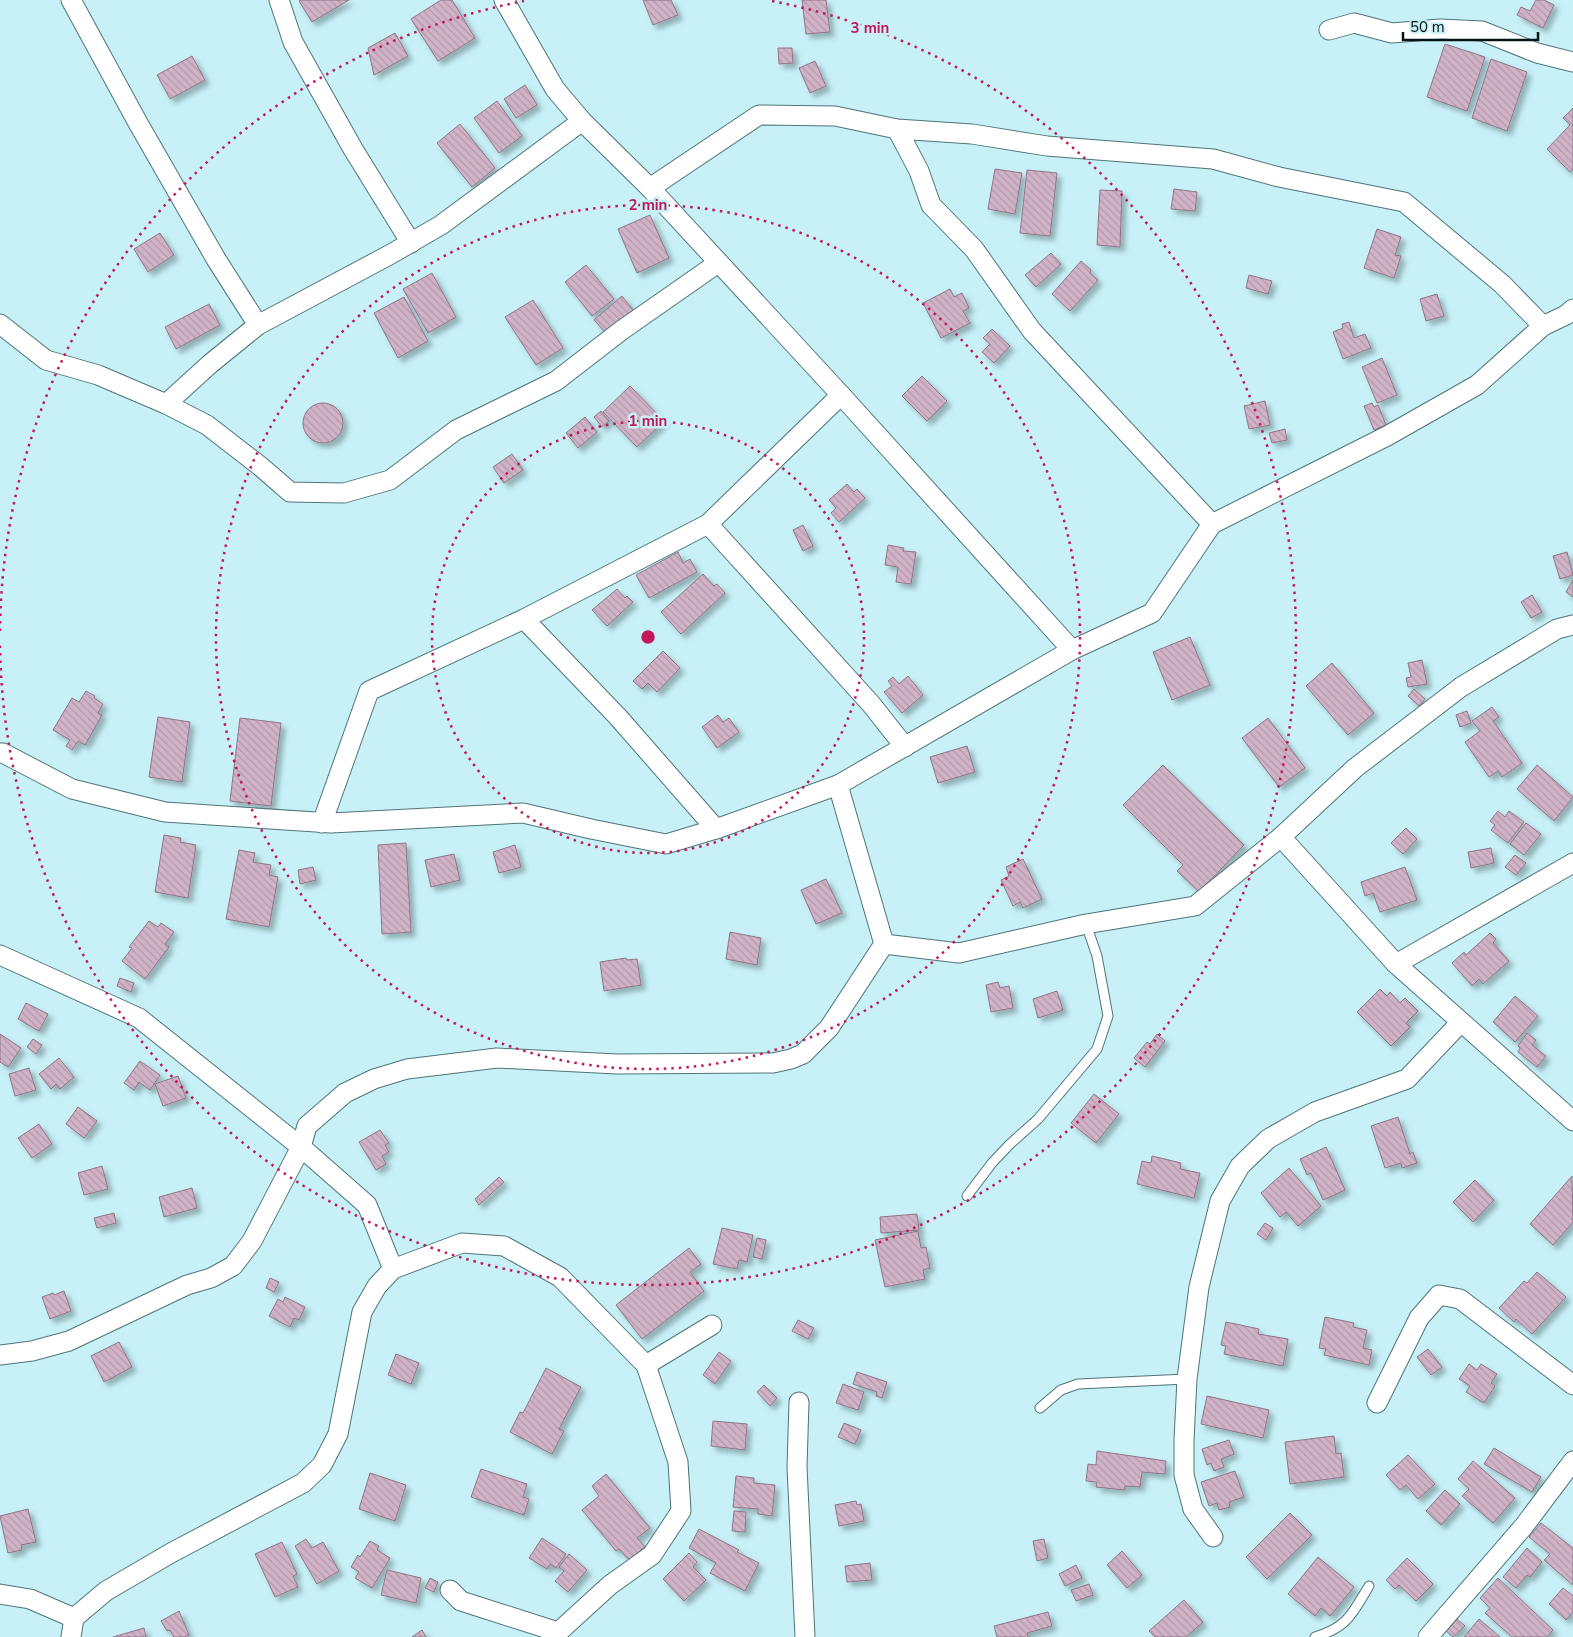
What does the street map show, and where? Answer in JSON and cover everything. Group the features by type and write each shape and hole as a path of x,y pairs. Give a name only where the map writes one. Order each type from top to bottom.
{"street":[{"path":"71,0 138,123 216,259 258,325"},
{"path":"279,0 293,42 353,149 411,242"},
{"path":"504,0 555,89 582,121 650,188 1072,650"},
{"path":"1330,30 1354,23 1392,33 1440,29 1482,31 1537,53 1573,62"},
{"path":"650,188 759,115 835,116 897,129 972,134 1047,146 1213,160 1279,177 1404,202 1502,284 1543,326"},
{"path":"166,404 210,364 258,325 441,224 582,121"},
{"path":"897,129 919,171 931,206 974,248 1032,331 1212,524"},
{"path":"0,324 46,360 98,376 166,404 207,425 290,492 344,493 390,480 456,430 556,381 622,330 718,263"},
{"path":"0,753 72,789 165,812 322,823 523,813 666,844 716,829 838,785 1072,650 1152,613 1212,524 1387,436 1477,385 1543,326 1566,315 1573,309"},
{"path":"322,823 369,691 524,619 708,524 841,395"},
{"path":"708,524 871,704 905,746"},
{"path":"524,619 618,717 716,829"},
{"path":"884,944 959,953 1086,924 1195,906 1281,837 1355,768 1461,687 1557,629 1573,625"},
{"path":"0,1355 32,1351 69,1341 187,1284 211,1278 232,1266 252,1241 301,1147 307,1126 345,1093 374,1079 407,1069 497,1058 617,1064 773,1063 791,1060 804,1054 829,1028 884,944 838,785"},
{"path":"1281,837 1396,964 1573,1121"},
{"path":"1396,964 1573,863"},
{"path":"0,955 139,1018 301,1147 367,1205 393,1269"},
{"path":"1213,1536 1193,1509 1184,1475 1186,1379 1199,1287 1220,1201 1240,1166 1268,1139 1315,1112 1407,1079 1461,1022"},
{"path":"71,1637 74,1618 106,1591 171,1553 303,1483 322,1465 338,1434 362,1312 377,1286 393,1269 462,1243 504,1246 560,1277 646,1364 678,1462 681,1511 652,1555 610,1584 555,1635 461,1601 450,1590"},
{"path":"1378,1403 1419,1318 1439,1295 1460,1298 1573,1385"},
{"path":"646,1364 712,1324"},
{"path":"800,1402 796,1467 805,1637"},
{"path":"1428,1637 1524,1526 1573,1461"},
{"path":"0,1594 30,1599 74,1618"}],"lane":[{"path":"967,1196 992,1163 1038,1119 1097,1049 1108,1016 1097,956 1086,924"},
{"path":"1040,1408 1061,1390 1078,1384 1186,1379"},
{"path":"1315,1637 1341,1626 1350,1618 1369,1586"}],"building":[{"path":"349,0 312,22 299,1"},
{"path":"441,0 452,0 475,38 438,61 411,19"},
{"path":"643,0 671,0 678,15 653,25"},
{"path":"802,0 826,0 830,32 806,34"},
{"path":"1536,0 1544,0 1554,5 1543,28 1517,15 1521,7 1530,11"},
{"path":"395,33 408,56 374,75 368,48"},
{"path":"1445,44 1485,57 1467,111 1427,97"},
{"path":"778,48 792,48 793,63 779,64"},
{"path":"192,56 205,80 170,99 157,75"},
{"path":"1491,59 1527,72 1507,131 1472,118"},
{"path":"815,61 826,86 810,93 799,68"},
{"path":"525,85 537,105 516,118 504,99"},
{"path":"497,101 522,136 499,153 474,118"},
{"path":"1573,108 1573,169 1570,172 1547,149 1570,125 1563,118"},
{"path":"460,124 495,168 472,187 437,143"},
{"path":"995,169 1022,173 1015,214 988,209"},
{"path":"1027,170 1057,173 1050,236 1020,233"},
{"path":"1174,189 1197,192 1195,211 1171,209"},
{"path":"1100,190 1122,191 1120,247 1097,245"},
{"path":"650,215 669,258 637,273 618,229"},
{"path":"1377,229 1401,237 1395,255 1401,256 1394,278 1364,268"},
{"path":"160,233 174,255 148,272 134,249"},
{"path":"1051,253 1061,264 1036,287 1025,275"},
{"path":"1081,261 1098,280 1070,311 1052,294"},
{"path":"586,265 614,299 592,316 565,282"},
{"path":"432,273 456,317 428,333 403,289"},
{"path":"1249,275 1272,281 1268,294 1246,288"},
{"path":"950,289 954,297 962,293 969,308 963,311 970,323 941,338 923,303"},
{"path":"1437,294 1444,316 1426,321 1420,299"},
{"path":"622,296 634,311 607,334 594,320"},
{"path":"404,297 428,341 398,358 374,313"},
{"path":"533,300 563,348 536,365 505,317"},
{"path":"209,304 220,325 176,349 165,327"},
{"path":"1349,322 1354,338 1365,334 1371,348 1343,359 1333,332 1343,328 1342,324"},
{"path":"992,329 1010,346 994,363 982,352 990,344 983,338"},
{"path":"1382,358 1397,395 1377,403 1362,367"},
{"path":"922,376 947,401 927,421 902,396"},
{"path":"630,386 664,421 637,447 603,412"},
{"path":"1265,401 1270,425 1249,429 1244,406"},
{"path":"323,403 337,409 343,423 337,437 323,443 309,437 303,423 309,409"},
{"path":"1372,403 1374,407 1378,405 1386,425 1374,430 1364,406"},
{"path":"601,411 609,421 602,427 594,417"},
{"path":"585,417 597,432 578,448 566,433"},
{"path":"1285,429 1287,440 1272,443 1269,433"},
{"path":"512,454 523,470 504,483 493,467"},
{"path":"847,484 854,492 857,489 865,498 839,522 831,513 836,508 829,500"},
{"path":"803,525 813,546 803,551 793,530"},
{"path":"888,545 904,548 903,551 916,552 911,584 896,582 898,567 885,565"},
{"path":"678,552 683,563 690,559 697,572 649,598 636,575"},
{"path":"1567,552 1573,575 1560,579 1553,556"},
{"path":"703,574 714,586 717,584 725,593 681,634 661,612"},
{"path":"1573,580 1573,597 1566,592"},
{"path":"617,589 625,598 627,596 633,602 607,626 592,610"},
{"path":"1532,595 1542,612 1531,618 1521,602"},
{"path":"1190,637 1210,685 1172,700 1153,652"},
{"path":"663,651 680,668 657,692 648,683 642,689 633,681"},
{"path":"1422,660 1427,684 1408,687 1406,678 1411,677 1408,663"},
{"path":"1332,663 1374,713 1348,735 1306,686"},
{"path":"908,676 923,695 902,713 884,692 892,686 888,681 893,677 899,684"},
{"path":"1414,689 1425,699 1419,706 1408,696"},
{"path":"86,691 103,704 98,713 102,715 85,745 78,741 72,750 66,746 70,740 53,730 72,698 79,702"},
{"path":"1492,707 1499,717 1493,721 1522,763 1502,777 1498,771 1489,777 1465,742 1480,731 1472,721"},
{"path":"1467,711 1471,723 1460,727 1456,715"},
{"path":"718,715 723,722 729,718 739,732 717,748 702,727"},
{"path":"158,717 190,722 182,782 149,777"},
{"path":"240,718 281,723 271,806 230,801"},
{"path":"1268,718 1305,768 1279,787 1242,738"},
{"path":"967,746 975,772 938,783 930,757"},
{"path":"1163,765 1244,845 1199,892 1177,871 1183,865 1123,805"},
{"path":"1537,765 1573,797 1554,821 1517,789"},
{"path":"1498,811 1505,817 1509,811 1524,822 1508,843 1491,830 1495,825 1490,821"},
{"path":"1526,823 1541,834 1524,855 1510,844"},
{"path":"1406,828 1417,839 1403,854 1391,843"},
{"path":"164,835 181,838 180,842 196,845 188,898 155,892"},
{"path":"406,843 411,932 382,934 378,845"},
{"path":"515,845 521,867 499,873 493,852"},
{"path":"1491,848 1494,863 1471,868 1468,852"},
{"path":"239,850 255,853 253,862 271,865 269,875 278,877 269,927 226,919"},
{"path":"454,854 460,880 431,887 425,860"},
{"path":"1515,855 1526,863 1516,875 1505,867"},
{"path":"1023,859 1042,899 1023,908 1020,902 1013,906 1001,880 1009,876 1006,867"},
{"path":"313,867 316,880 300,884 298,870"},
{"path":"1405,867 1417,900 1380,912 1373,893 1365,896 1361,882"},
{"path":"826,879 842,913 816,924 801,890"},
{"path":"149,921 158,927 161,923 174,932 165,944 169,947 145,979 122,961 132,948 129,947"},
{"path":"730,932 761,938 757,965 726,959"},
{"path":"1490,933 1496,939 1493,943 1509,961 1483,984 1479,979 1472,986 1452,963 1464,952 1466,955"},
{"path":"626,958 627,960 637,959 641,985 604,991 600,962"},
{"path":"120,978 134,983 131,992 117,986"},
{"path":"998,982 1000,988 1009,986 1013,1008 991,1012 986,985"},
{"path":"1380,989 1387,996 1390,992 1400,1003 1405,998 1418,1011 1406,1023 1410,1027 1391,1046 1357,1012"},
{"path":"1057,991 1063,1010 1038,1018 1033,999"},
{"path":"1515,996 1538,1016 1515,1042 1493,1022"},
{"path":"26,1003 48,1014 39,1031 18,1019"},
{"path":"1527,1033 1536,1040 1532,1045 1546,1056 1537,1067 1518,1052 1520,1048 1518,1046"},
{"path":"0,1034 21,1048 8,1067 0,1062"},
{"path":"1157,1034 1165,1041 1145,1067 1134,1058 1147,1042 1150,1044"},
{"path":"33,1039 42,1045 36,1054 27,1047"},
{"path":"59,1058 74,1077 60,1089 56,1084 51,1089 39,1074"},
{"path":"140,1061 160,1075 150,1090 139,1082 134,1090 124,1083"},
{"path":"29,1068 36,1090 15,1096 9,1074"},
{"path":"178,1076 186,1098 163,1106 155,1084"},
{"path":"1094,1094 1119,1114 1096,1143 1071,1123"},
{"path":"78,1107 97,1121 84,1138 66,1124"},
{"path":"1398,1117 1410,1154 1413,1152 1417,1163 1402,1168 1401,1163 1385,1168 1371,1126"},
{"path":"39,1124 52,1144 32,1158 18,1138"},
{"path":"380,1130 389,1143 385,1145 389,1152 382,1156 386,1164 376,1170 359,1142"},
{"path":"1326,1147 1345,1190 1323,1200 1311,1173 1307,1175 1300,1159"},
{"path":"1152,1156 1181,1163 1180,1169 1200,1173 1194,1198 1137,1184 1142,1161 1151,1163"},
{"path":"102,1166 108,1189 84,1195 78,1173"},
{"path":"1289,1168 1321,1206 1298,1226 1286,1212 1280,1217 1261,1193"},
{"path":"1572,1176 1573,1222 1553,1245 1530,1224"},
{"path":"499,1177 504,1182 479,1205 475,1199"},
{"path":"1475,1180 1494,1200 1473,1222 1453,1202"},
{"path":"192,1188 197,1208 164,1217 159,1197"},
{"path":"114,1213 116,1223 97,1228 94,1218"},
{"path":"917,1214 919,1230 881,1233 880,1217"},
{"path":"1265,1223 1273,1228 1266,1240 1257,1234"},
{"path":"722,1228 753,1235 747,1262 739,1260 737,1269 713,1264"},
{"path":"918,1231 921,1248 926,1247 930,1268 923,1270 925,1279 885,1287 875,1240"},
{"path":"757,1238 766,1240 762,1259 753,1257"},
{"path":"689,1248 701,1264 690,1272 704,1291 642,1339 616,1305"},
{"path":"1537,1272 1566,1297 1532,1334 1516,1319 1514,1322 1499,1308 1524,1281 1527,1283"},
{"path":"270,1278 279,1282 274,1292 266,1288"},
{"path":"64,1291 71,1311 50,1319 42,1297"},
{"path":"285,1297 305,1307 299,1320 294,1318 290,1327 269,1316 278,1299 283,1302"},
{"path":"1325,1317 1354,1323 1353,1327 1367,1330 1363,1348 1372,1350 1369,1365 1324,1355 1326,1349 1319,1348"},
{"path":"798,1320 814,1328 808,1339 792,1331"},
{"path":"1226,1322 1259,1329 1258,1334 1288,1339 1283,1366 1224,1354 1226,1346 1221,1345"},
{"path":"119,1342 132,1367 104,1382 91,1356"},
{"path":"1428,1349 1442,1367 1431,1375 1417,1357"},
{"path":"719,1352 731,1361 715,1384 703,1375"},
{"path":"396,1354 419,1363 411,1384 388,1375"},
{"path":"1469,1364 1477,1370 1481,1364 1497,1374 1491,1383 1495,1386 1484,1403 1466,1392 1470,1386 1459,1379"},
{"path":"546,1368 581,1387 559,1429 564,1431 552,1454 510,1432 520,1412 523,1413"},
{"path":"857,1372 887,1382 882,1398 876,1396 877,1392 853,1384"},
{"path":"843,1384 864,1392 858,1410 836,1403"},
{"path":"764,1385 777,1398 770,1406 757,1392"},
{"path":"1207,1396 1269,1410 1263,1438 1201,1424"},
{"path":"713,1421 747,1424 745,1450 711,1446"},
{"path":"844,1423 861,1430 855,1444 838,1437"},
{"path":"1334,1436 1336,1454 1341,1453 1344,1477 1290,1484 1285,1442"},
{"path":"1229,1440 1234,1454 1221,1459 1224,1467 1214,1471 1211,1463 1207,1465 1202,1449"},
{"path":"1494,1448 1541,1477 1532,1492 1484,1464"},
{"path":"1097,1451 1166,1461 1165,1474 1142,1472 1140,1487 1125,1486 1124,1490 1096,1487 1097,1482 1086,1481 1088,1464 1096,1465"},
{"path":"1408,1455 1435,1484 1418,1499 1406,1485 1400,1490 1386,1475"},
{"path":"1473,1461 1515,1498 1493,1523 1462,1496 1469,1489 1458,1479"},
{"path":"481,1469 527,1484 523,1497 529,1499 524,1515 471,1497"},
{"path":"1235,1471 1244,1497 1229,1502 1230,1507 1219,1510 1217,1503 1209,1506 1201,1482"},
{"path":"370,1473 406,1485 395,1521 359,1509"},
{"path":"606,1474 650,1528 637,1538 645,1547 629,1560 619,1549 616,1551 582,1510 599,1496 592,1486"},
{"path":"736,1476 754,1478 754,1483 775,1485 772,1516 758,1514 758,1509 733,1507"},
{"path":"1445,1490 1460,1504 1441,1525 1426,1511"},
{"path":"856,1501 857,1505 861,1504 864,1521 839,1526 835,1505"},
{"path":"28,1509 36,1542 21,1545 22,1550 8,1553 0,1516"},
{"path":"734,1511 746,1512 745,1532 732,1531"},
{"path":"1290,1513 1312,1535 1267,1579 1246,1557"},
{"path":"1541,1523 1573,1548 1573,1585 1544,1560 1550,1554 1529,1537"},
{"path":"699,1529 759,1563 745,1591 710,1573 716,1563 689,1548"},
{"path":"542,1538 566,1554 556,1568 550,1564 547,1569 529,1558"},
{"path":"306,1539 312,1548 323,1542 339,1571 317,1584 295,1546"},
{"path":"1044,1539 1048,1558 1037,1561 1033,1541"},
{"path":"370,1541 379,1546 377,1550 390,1558 372,1588 355,1578 359,1572 351,1567"},
{"path":"282,1542 297,1574 293,1576 298,1587 275,1597 255,1554"},
{"path":"1527,1548 1542,1562 1530,1577 1527,1575 1516,1588 1503,1577"},
{"path":"1122,1551 1142,1575 1127,1588 1107,1565"},
{"path":"689,1553 697,1562 693,1567 706,1580 684,1601 663,1579"},
{"path":"569,1554 587,1570 568,1592 555,1581 564,1571 559,1567"},
{"path":"1318,1557 1354,1587 1330,1616 1321,1608 1315,1616 1288,1594"},
{"path":"1407,1558 1433,1584 1416,1601 1399,1585 1395,1589 1386,1580"},
{"path":"870,1563 872,1580 847,1582 845,1566"},
{"path":"1076,1565 1082,1578 1065,1586 1059,1574"},
{"path":"387,1570 421,1578 416,1603 381,1595"},
{"path":"430,1578 438,1582 434,1592 425,1588"},
{"path":"1498,1578 1553,1630 1547,1637 1512,1637 1485,1613 1490,1608 1480,1598"},
{"path":"1089,1584 1093,1595 1076,1601 1071,1590"},
{"path":"1563,1588 1573,1596 1573,1612 1566,1620 1549,1604"},
{"path":"1184,1600 1203,1622 1186,1637 1155,1637 1149,1631"},
{"path":"179,1611 189,1635 174,1637 170,1630 167,1631 161,1621"},
{"path":"1048,1612 1052,1626 1027,1633 1028,1637 997,1637 994,1626"},
{"path":"1457,1619 1465,1626 1453,1637 1446,1631"},
{"path":"1479,1619 1500,1637 1464,1637"},
{"path":"144,1628 146,1637 113,1637"},
{"path":"422,1630 426,1637 412,1637"}]}
